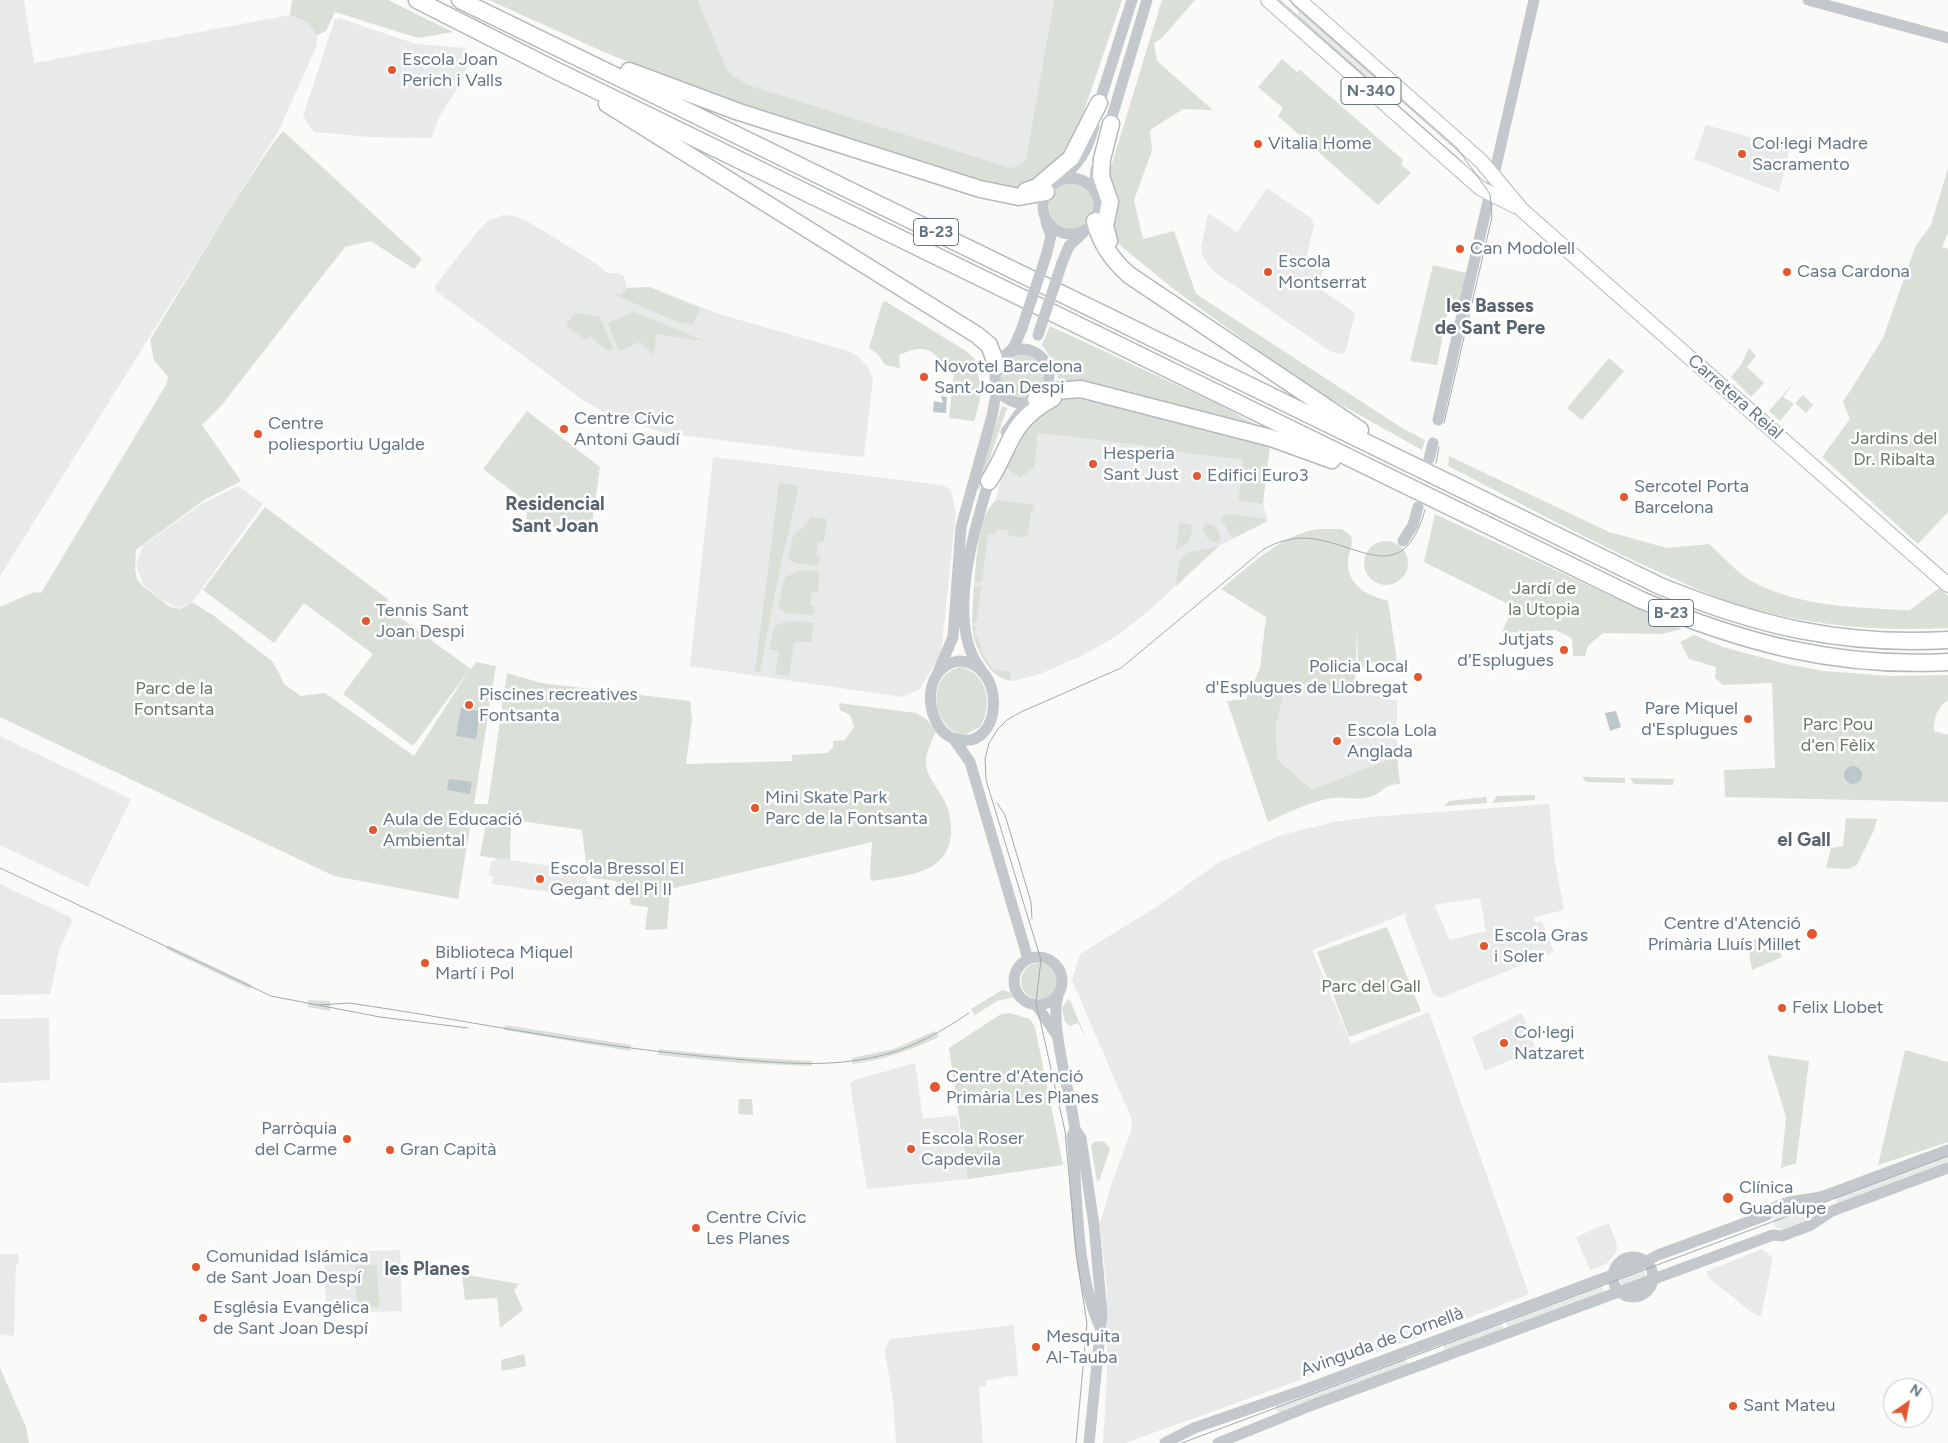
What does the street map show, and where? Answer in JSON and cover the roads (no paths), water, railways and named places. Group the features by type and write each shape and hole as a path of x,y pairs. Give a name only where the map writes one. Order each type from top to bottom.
{"highway":[{"name":"B-23","path":"417,0 1641,600 1726,634 1771,647 1833,659 1878,663 1948,662"},
{"name":"B-23","path":"460,0 1424,463 1631,573 1735,615 1780,627 1842,638 1889,642 1948,640"},
{"path":"512,25 706,101 993,192 1019,197 1052,186"},
{"path":"557,70 631,120 977,335 1002,360"},
{"path":"993,192 1013,193 1029,190 1037,187 1061,168 1071,158 1083,138 1099,103"},
{"path":"1111,124 1102,159 1101,176 1110,202 1105,226 1110,243 1128,265 1240,343 1276,374"},
{"path":"1091,225 1108,253 1129,275 1276,374 1424,463"},
{"path":"1031,401 1054,391 1081,389 1271,438 1414,490"},
{"path":"989,481 1016,427 1027,415 1054,398 1068,394 1084,394 1143,404"}],"main road":[{"name":"Carretera Reial","path":"1268,0 1480,188 1522,210"},
{"name":"Carretera Reial","path":"1299,0 1468,149 1495,176 1522,210 1948,585"}],"street":[{"path":"1028,958 970,762 953,738 941,729 931,708 932,685 953,637 963,518 992,416 996,389 995,373 1016,342 1022,328 1051,236 1042,204 1052,186 1072,171 1083,155 1092,135 1099,103 1132,0"},
{"path":"970,762 982,734 990,722 993,698 987,677 972,658 966,642 964,608 970,551 989,481 1006,433 1048,381 1048,373 1036,345 1038,335 1069,246 1091,225 1100,205 1094,189 1097,161 1111,124 1147,0"},
{"path":"1438,420 1534,0"},
{"path":"1808,0 1948,38"},
{"path":"1052,186 1068,177 1081,179 1094,189"},
{"path":"1044,215 1052,227 1063,233 1074,234 1091,225"},
{"path":"1002,360 1022,349 1031,350 1042,358"},
{"path":"996,389 1010,401 1031,401"},
{"path":"1424,463 1433,443"},
{"path":"1404,541 1413,525 1418,507"},
{"path":"938,672 951,662 958,661 973,663 980,668"},
{"path":"953,738 969,740 982,734"},
{"path":"1058,996 1049,1003 1037,1006 1026,1002 1018,995 1014,986 1014,976 1018,967 1028,958 1046,958 1058,966 1062,981 1058,996 1054,1009 1057,1035 1075,1128 1072,1136 1082,1256 1095,1316 1100,1327 1097,1382 1089,1443"},
{"path":"1037,1006 1057,1035"},
{"path":"1646,1261 1650,1266 1653,1279 1650,1287 1643,1295 1633,1297 1618,1291 1613,1281 1613,1275 1646,1261 1766,1215 1775,1208 1801,1198 1810,1199 1824,1196 1948,1150"},
{"path":"1653,1279 1773,1235 1782,1236 1816,1221 1832,1211 1948,1168"},
{"path":"1810,1199 1816,1207 1816,1221"},
{"path":"1766,1215 1766,1222 1773,1235"},
{"name":"Avinguda de Cornellà","path":"1165,1443 1194,1428 1304,1390 1613,1275"},
{"name":"Avinguda de Cornellà","path":"1218,1443 1315,1404 1618,1291"}],"tram line":[{"path":"1277,0 1462,162"},
{"path":"1289,0 1457,148 1490,194 1492,217 1444,423"},
{"path":"1436,463 1439,447"},
{"path":"1076,1443 1087,1324 1076,1252 1065,1131 1036,1002 1041,960 986,780 985,759 989,743 998,729 1007,720 1021,712 1121,668 1264,549 1284,541 1305,538 1324,541 1376,556 1391,555 1404,549 1415,535 1425,510"},
{"path":"997,803 1005,815 1031,902 1032,919"},
{"path":"0,868 271,996 380,1017 468,1028"},
{"path":"319,1005 349,1003 629,1048 676,1054 796,1063 833,1063 884,1055 922,1041 969,1013"},
{"path":"1182,1443 1948,1156"}],"place":[{"name":"Escola Joan Perich i Valls","path":"392,70"},
{"name":"Vitalia Home","path":"1258,144"},
{"name":"Col·legi Madre Sacramento","path":"1742,154"},
{"name":"Can Modolell","path":"1460,249"},
{"name":"Escola Montserrat","path":"1268,272"},
{"name":"Casa Cardona","path":"1787,272"},
{"name":"Novotel Barcelona Sant Joan Despi","path":"924,377"},
{"name":"Centre Cívic Antoni Gaudí","path":"564,429"},
{"name":"Centre poliesportiu Ugalde","path":"258,434"},
{"name":"Hesperia Sant Just","path":"1093,464"},
{"name":"Edifici Euro3","path":"1197,476"},
{"name":"Sercotel Porta Barcelona","path":"1624,497"},
{"name":"Tennis Sant Joan Despi","path":"366,621"},
{"name":"Jutjats d'Esplugues","path":"1564,650"},
{"name":"Policia Local d'Esplugues de Llobregat","path":"1418,677"},
{"name":"Piscines recreatives Fontsanta","path":"469,705"},
{"name":"Pare Miquel d'Esplugues","path":"1748,719"},
{"name":"Escola Lola Anglada","path":"1337,741"},
{"name":"Mini Skate Park Parc de la Fontsanta","path":"755,808"},
{"name":"Aula de Educació Ambiental","path":"373,830"},
{"name":"Escola Bressol El Gegant del Pi II","path":"540,879"},
{"name":"Centre d'Atenció Primària Lluís Millet","path":"1812,934"},
{"name":"Escola Gras i Soler","path":"1484,946"},
{"name":"Biblioteca Miquel Martí i Pol","path":"425,963"},
{"name":"Felix Llobet","path":"1782,1008"},
{"name":"Col·legi Natzaret","path":"1504,1043"},
{"name":"Centre d'Atenció Primària Les Planes","path":"935,1087"},
{"name":"Parròquia del Carme","path":"347,1139"},
{"name":"Escola Roser Capdevila","path":"911,1149"},
{"name":"Gran Capità","path":"390,1150"},
{"name":"Clínica Guadalupe","path":"1728,1198"},
{"name":"Centre Cívic Les Planes","path":"696,1228"},
{"name":"Comunidad Islámica de Sant Joan Despí","path":"196,1267"},
{"name":"Església Evangèlica de Sant Joan Despí","path":"203,1318"},
{"name":"Mesquita Al-Tauba","path":"1036,1347"},
{"name":"Sant Mateu","path":"1733,1406"}],"district":[{"name":"les Basses de Sant Pere","path":"1490,317"},
{"name":"Residencial Sant Joan","path":"555,515"},
{"name":"el Gall","path":"1804,840"},
{"name":"les Planes","path":"427,1269"}],"park label":[{"name":"Jardins del Dr. Ribalta","path":"1894,449"},
{"name":"Jardí de la Utopia","path":"1544,599"},
{"name":"Parc de la Fontsanta","path":"174,700"},
{"name":"Parc Pou d'en Fèlix","path":"1838,735"},
{"name":"Parc del Gall","path":"1371,987"}]}
